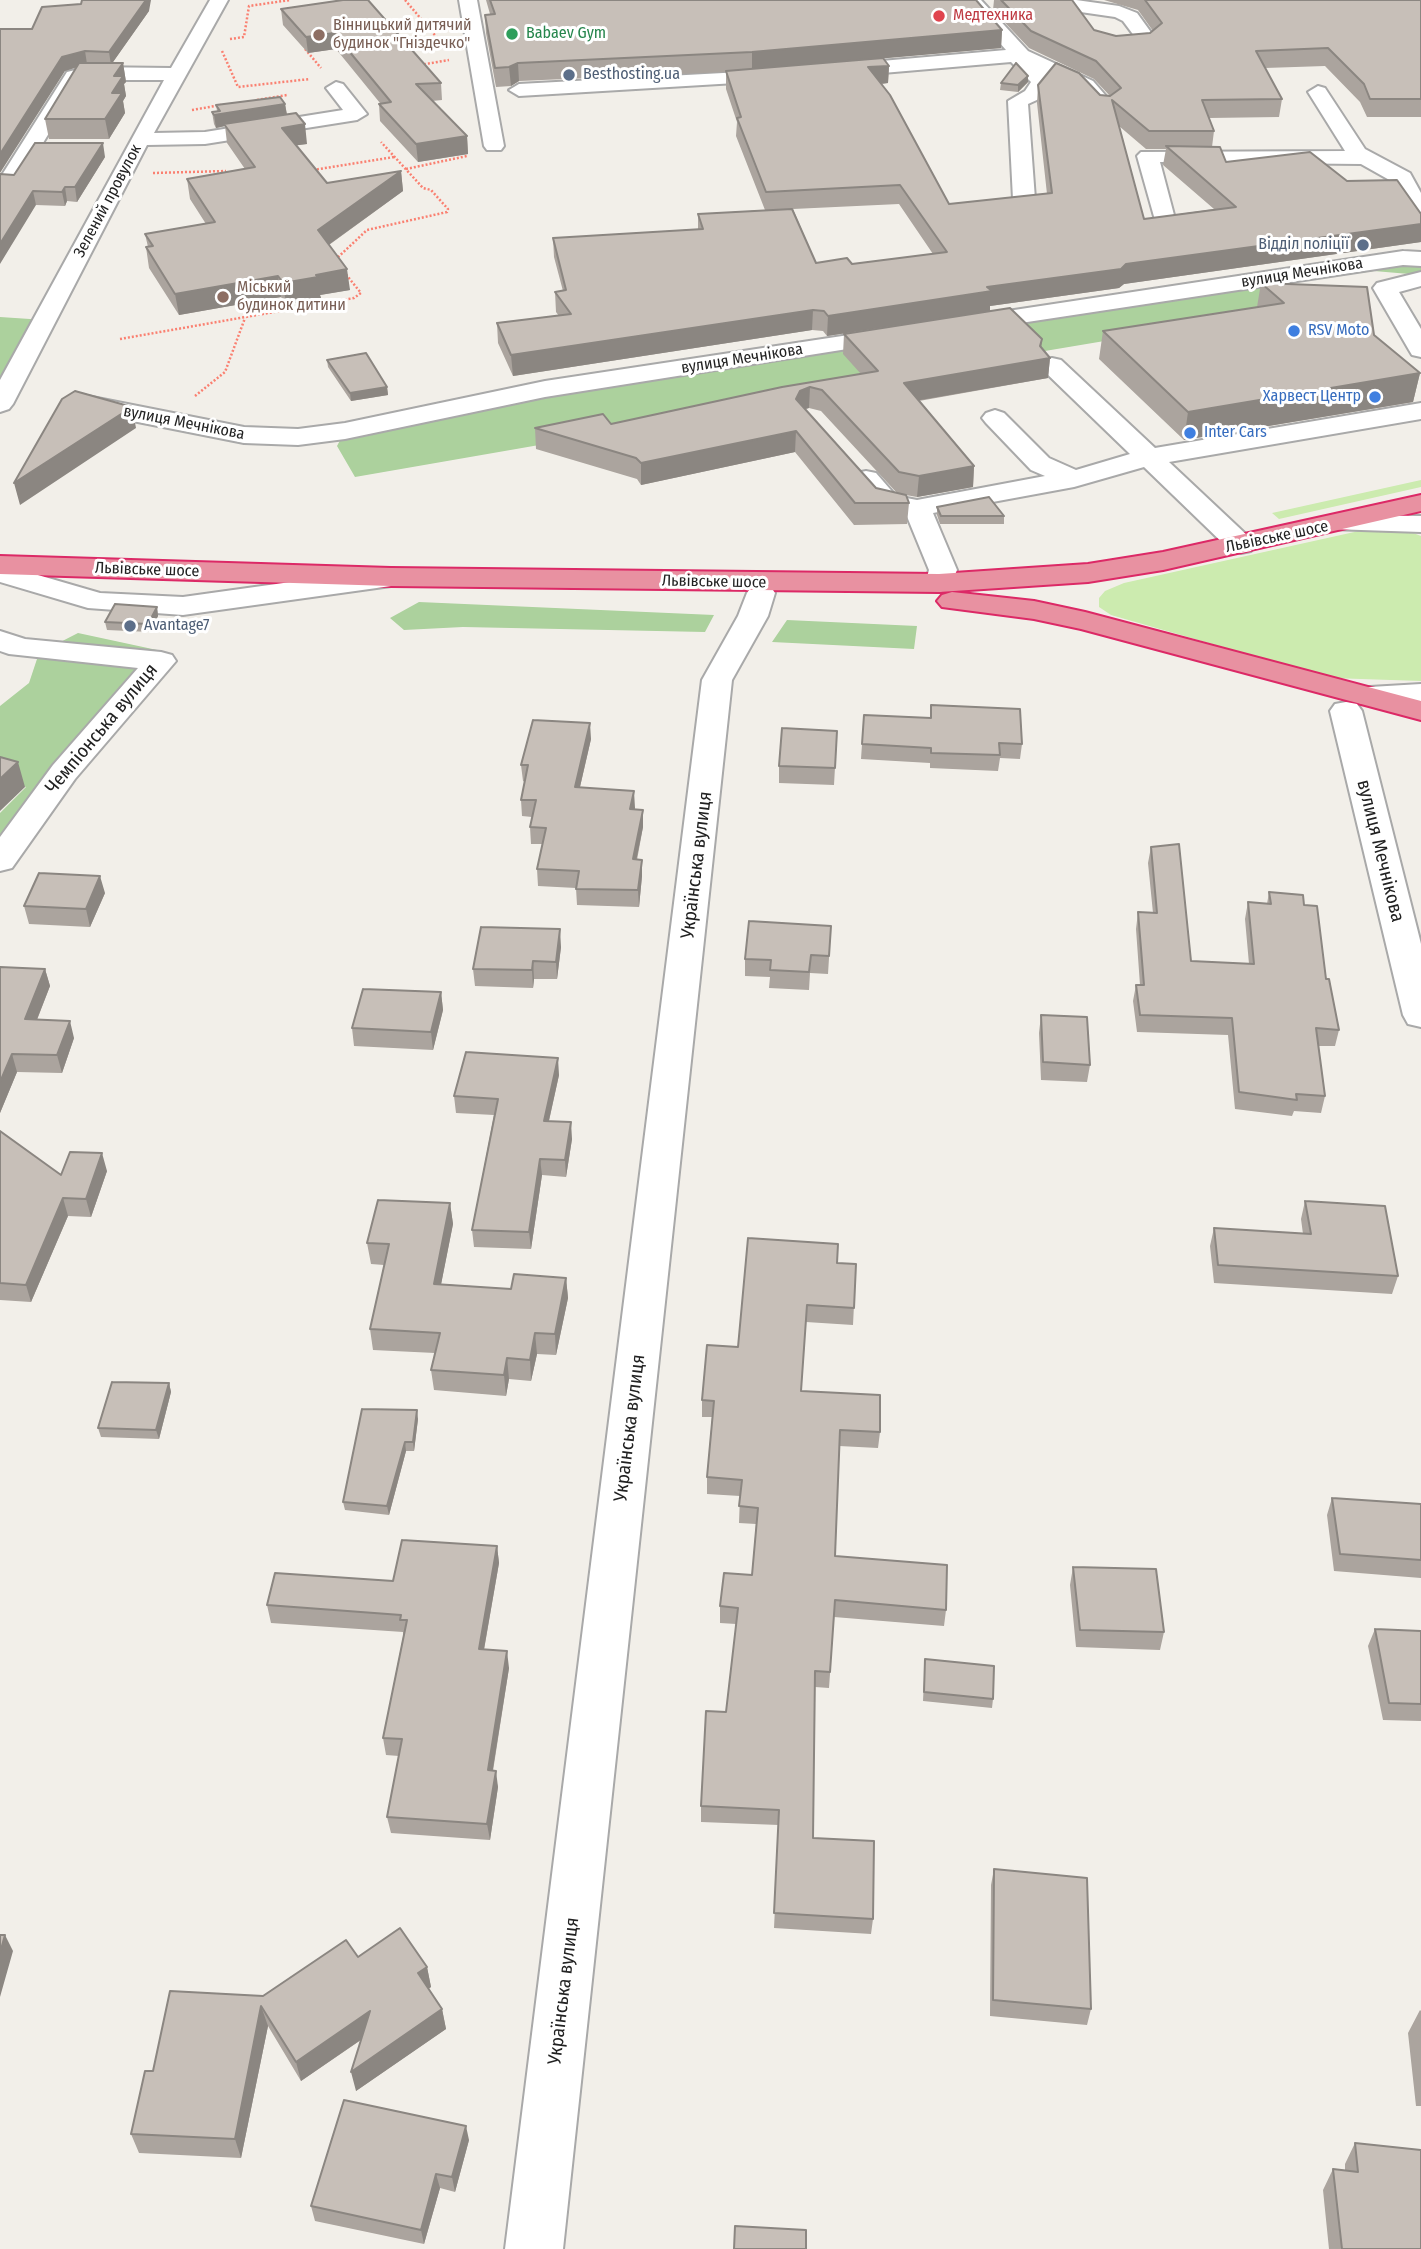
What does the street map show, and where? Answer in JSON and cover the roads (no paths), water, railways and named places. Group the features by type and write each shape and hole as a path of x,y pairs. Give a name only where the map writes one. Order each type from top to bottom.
{"highway":[{"name":"Львівське шосе","path":"0,565 391,578 939,583 1088,573 1241,545 1421,503"},
{"path":"674,582 757,605 962,602 1034,610 1230,658 1355,711 1421,734"},
{"path":"1355,711 1421,711"}],"street":[{"name":"Зелений провулок","path":"0,404 121,174 219,0"},
{"path":"468,0 494,146"},
{"path":"972,1 1074,4 1119,12 1130,17 1148,42 1115,45 1101,42 1074,4"},
{"path":"972,1 1021,55 1086,85 1106,106"},
{"path":"194,44 218,41"},
{"path":"519,90 812,73 1021,55"},
{"path":"1021,55 1020,59 1042,81 1032,95 1018,102 1024,199"},
{"path":"9,181 74,76 88,73 176,75"},
{"path":"109,148 205,138 357,114 336,88"},
{"path":"1318,92 1357,153 1411,178 1421,214"},
{"path":"30,148 57,148"},
{"path":"1163,215 1148,156 1365,158"},
{"name":"вулиця Мечнікова","path":"66,399 261,438 317,435 545,389 1403,258 1421,259"},
{"path":"1421,279 1385,288 1421,350"},
{"path":"1052,365 1241,545"},
{"path":"853,465 887,502 917,508 1074,479 1149,457 1421,411"},
{"path":"995,418 1040,464 1074,479"},
{"path":"917,508 943,570 939,583"},
{"path":"1341,523 1421,524"},
{"path":"0,573 98,602 183,606 391,578"},
{"name":"Українська вулиця","path":"534,2249 717,680 757,605"},
{"name":"Чемпіонська вулиця","path":"0,640 20,648 161,661 64,772 0,861"},
{"path":"1355,711 1421,693"},
{"name":"вулиця Мечнікова","path":"1355,711 1421,1015"}],"place":[{"name":"Медтехника","path":"939,16"},
{"name":"Babaev Gym","path":"512,34"},
{"name":"Вінницький дитячий будинок \"Гніздечко\"","path":"319,35"},
{"name":"Besthosting.ua","path":"569,75"},
{"name":"Відділ поліції","path":"1363,245"},
{"name":"Міський будинок дитини","path":"223,297"},
{"name":"RSV Moto","path":"1294,331"},
{"name":"Харвест Центр","path":"1375,397"},
{"name":"Inter Cars","path":"1190,433"},
{"name":"Avantage7","path":"130,626"}]}
